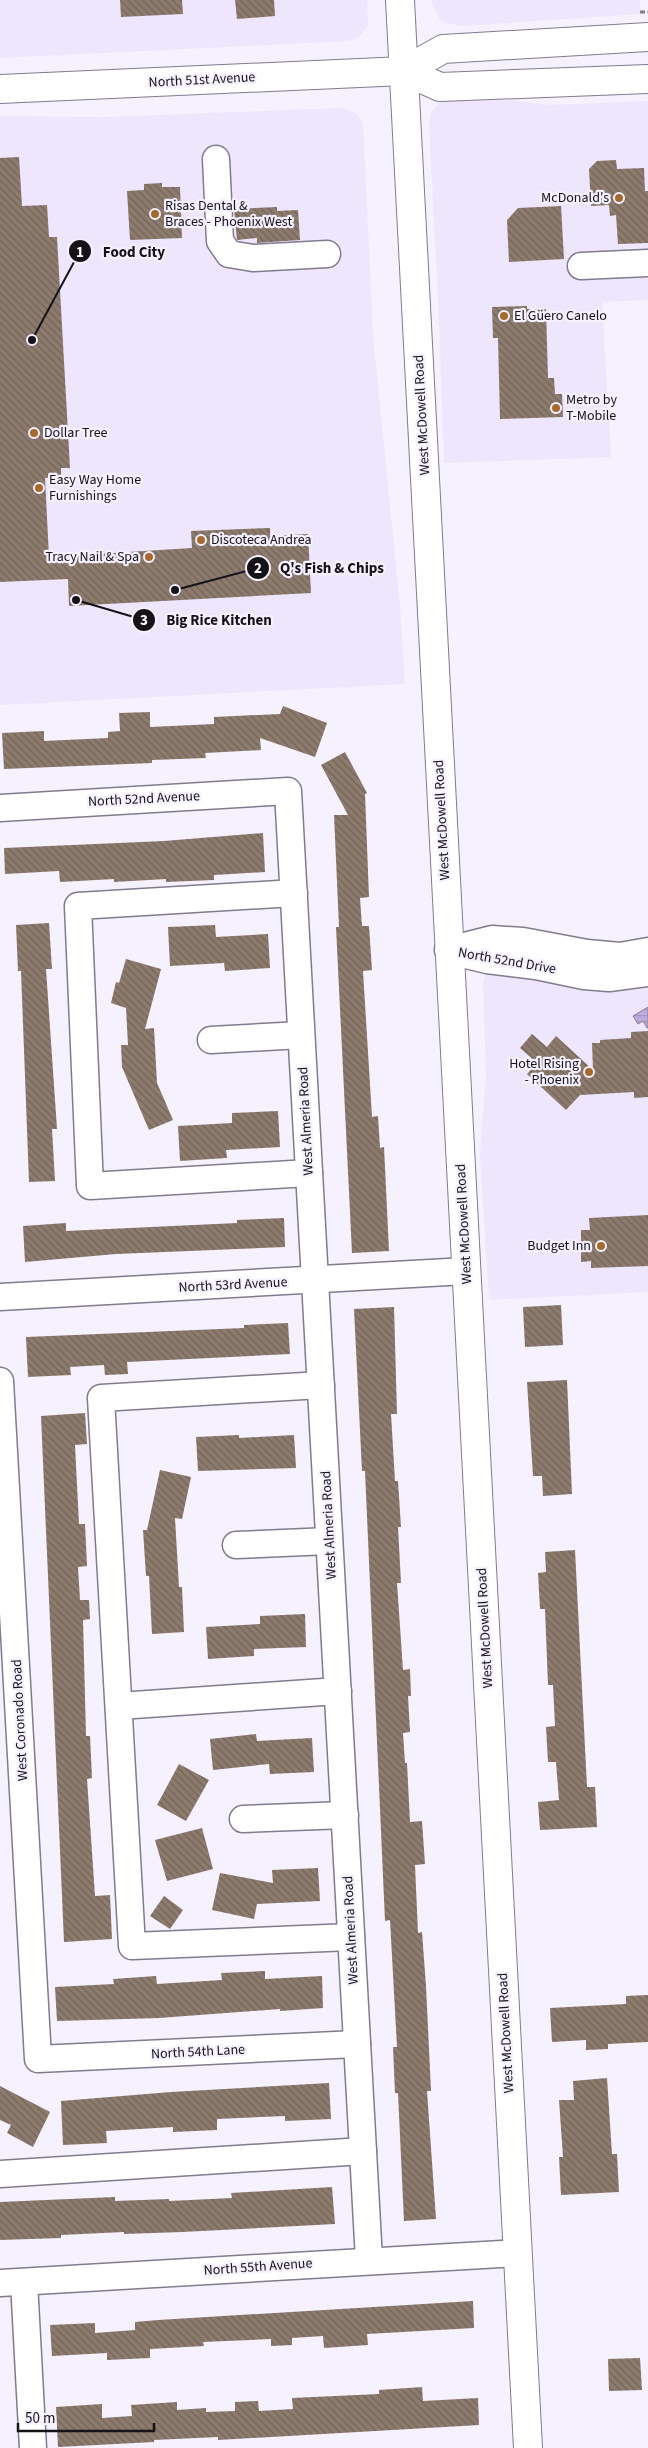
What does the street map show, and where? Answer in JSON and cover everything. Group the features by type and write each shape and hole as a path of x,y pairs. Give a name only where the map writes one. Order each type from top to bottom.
{"main road":[{"name":"West McDowell Road","path":"400,0 448,950 528,2448"},
{"name":"North 51st Avenue","path":"404,71 443,49 644,25"},
{"name":"North 51st Avenue","path":"0,89 404,71 440,87 648,79"}],"street":[{"path":"216,159 220,241 229,254 253,258 327,254"},
{"path":"581,266 648,263"},
{"name":"North 52nd Avenue","path":"0,808 288,790"},
{"name":"West Almeria Road","path":"288,790 369,2260"},
{"path":"294,893 78,906 90,1186 309,1173"},
{"name":"North 52nd Drive","path":"448,950 492,939 620,956 648,951"},
{"name":"North 52nd Drive","path":"448,950 487,960 536,966 584,976 609,978 648,973"},
{"path":"211,1040 301,1035"},
{"name":"North 53rd Avenue","path":"0,1296 466,1271"},
{"name":"West Coronado Road","path":"0,1382 4,1512 38,2059"},
{"path":"321,1385 101,1398 132,1946 351,1937"},
{"path":"236,1545 329,1541"},
{"path":"119,1706 338,1692"},
{"path":"243,1819 345,1815"},
{"name":"North 54th Lane","path":"38,2059 357,2044"},
{"path":"0,2174 363,2151"},
{"name":"North 55th Avenue","path":"12,2283 369,2260 517,2253"},
{"path":"12,2283 33,2448"}],"path":[{"path":"644,25 648,12"}],"shaded area":[{"path":"0,0 367,0 368,26 359,37 349,41 0,58"},
{"path":"431,0 640,0 641,14 461,26 440,20"},
{"path":"506,100 550,105 648,101 648,300 602,302 611,457 444,463 429,122 432,111 439,103 445,101"},
{"path":"341,108 355,112 363,123 373,336 400,606 405,684 0,705 0,116 104,117"},
{"path":"493,970 648,984 648,1292 489,1300 480,1155 486,1075 483,983 486,973"},
{"path":"648,1007 647,1028 643,1021 638,1024 633,1016"}],"building":[{"path":"120,0 182,0 183,14 121,17"},
{"path":"235,0 274,0 275,16 237,19"},
{"path":"19,157 22,206 47,205 49,237 57,237 70,468 61,468 61,477 45,478 49,557 192,548 191,531 270,528 270,536 308,534 311,593 69,606 68,579 0,582 0,158"},
{"name":"McDonald's","path":"616,160 617,169 644,168 645,191 648,191 648,243 618,244 616,215 610,216 609,205 591,206 589,169 597,161"},
{"name":"Risas Dental & Braces - Phoenix West","path":"162,183 162,187 180,187 182,238 130,240 127,191 144,190 144,184"},
{"path":"561,206 564,259 509,262 507,220 518,208"},
{"path":"277,207 277,211 298,210 300,240 257,243 257,238 237,240 234,209"},
{"path":"527,306 527,309 546,309 548,378 554,378 555,394 562,394 563,417 500,419 498,338 493,338 492,307"},
{"path":"283,706 327,723 315,757 260,738 261,750 205,753 206,758 152,760 152,763 4,769 2,733 44,731 44,741 108,738 108,732 120,731 119,713 150,712 150,727 214,724 214,717 280,714"},
{"path":"345,752 367,793 365,794 369,897 360,898 362,926 369,926 372,970 363,971 372,1117 378,1116 380,1148 384,1147 389,1251 352,1253 336,927 339,927 334,815 348,815 321,765"},
{"path":"263,833 265,872 214,875 214,880 166,882 166,879 114,882 114,879 60,882 59,871 5,874 4,848 164,841"},
{"path":"49,923 52,969 46,969 57,1129 52,1129 55,1181 29,1182 21,971 18,971 16,925"},
{"path":"215,925 216,937 268,934 270,968 225,971 224,963 170,966 168,927"},
{"path":"126,959 161,969 145,1029 154,1028 157,1083 173,1120 149,1130 122,1067 121,1045 128,1045 126,1008 111,1003 116,982 119,983"},
{"name":"Hotel Rising - Phoenix","path":"648,1031 648,1097 634,1098 634,1092 580,1095 566,1110 527,1074 537,1063 520,1048 532,1034 547,1047 556,1036 593,1070 592,1043 600,1043 600,1040 631,1038 631,1032"},
{"path":"278,1111 280,1147 226,1150 227,1158 180,1161 178,1126 232,1123 232,1113"},
{"name":"Budget Inn","path":"648,1215 648,1266 591,1268 591,1261 581,1262 581,1230 590,1230 589,1218"},
{"path":"284,1218 285,1247 116,1254 25,1262 23,1226 66,1223 66,1231 237,1223 237,1220"},
{"path":"561,1305 563,1345 525,1347 523,1307"},
{"path":"394,1307 397,1414 391,1414 395,1481 398,1481 401,1527 398,1527 401,1583 397,1583 403,1670 410,1669 411,1696 408,1696 410,1732 403,1733 405,1763 407,1763 410,1822 422,1821 425,1864 415,1865 418,1933 422,1932 426,1986 431,2091 427,2091 436,2219 404,2221 398,2093 395,2093 393,2047 397,2047 390,1920 385,1921 365,1471 362,1471 354,1309"},
{"path":"288,1323 290,1354 127,1362 128,1374 105,1375 104,1365 70,1367 71,1375 28,1377 26,1337 244,1328 244,1325"},
{"path":"567,1380 572,1494 543,1496 542,1476 533,1476 527,1382"},
{"path":"85,1413 87,1444 75,1445 79,1524 85,1524 87,1566 78,1567 80,1600 89,1600 90,1619 83,1620 86,1736 90,1736 92,1778 87,1779 95,1896 110,1895 112,1939 64,1942 41,1416"},
{"path":"239,1435 239,1438 294,1435 296,1468 198,1471 196,1437"},
{"path":"160,1470 191,1477 182,1519 175,1518 179,1587 182,1587 184,1632 152,1634 149,1576 146,1576 143,1530 147,1530"},
{"path":"575,1550 587,1787 595,1787 597,1827 540,1830 538,1802 559,1800 556,1762 548,1762 546,1727 555,1726 553,1685 548,1685 545,1609 540,1609 538,1573 546,1572 545,1552"},
{"path":"305,1614 306,1647 254,1649 254,1656 208,1659 206,1627 260,1624 260,1616"},
{"path":"256,1734 257,1741 312,1738 314,1772 270,1774 269,1764 213,1770 210,1739"},
{"path":"179,1764 209,1780 186,1821 157,1805"},
{"path":"202,1828 213,1869 167,1881 155,1840"},
{"path":"318,1868 320,1901 257,1904 254,1919 212,1910 220,1873 273,1883 272,1870"},
{"path":"164,1896 183,1910 170,1929 150,1916"},
{"path":"265,1971 265,1979 322,1976 323,2008 280,2011 280,2009 159,2018 57,2021 55,1987 114,1984 113,1979 156,1976 157,1984 222,1980 221,1973"},
{"path":"648,1995 648,2042 608,2044 608,2049 586,2050 586,2040 552,2042 550,2008 626,2004 626,1996"},
{"path":"607,2078 612,2154 617,2154 619,2192 561,2195 559,2157 563,2157 559,2100 574,2100 573,2081"},
{"path":"329,2083 331,2119 285,2121 285,2116 217,2119 217,2130 173,2132 173,2127 106,2131 107,2143 63,2145 61,2101 171,2092"},
{"path":"0,2086 50,2112 33,2147 7,2133 11,2125 0,2120"},
{"path":"332,2187 335,2224 182,2232 61,2235 61,2238 0,2240 0,2202 115,2197 115,2201 169,2199 169,2201 232,2198 231,2193"},
{"path":"473,2301 474,2328 367,2334 368,2345 324,2348 323,2336 292,2338 292,2345 271,2346 271,2339 203,2342 204,2346 150,2349 150,2358 107,2360 107,2353 52,2356 50,2325 95,2323 95,2333 135,2330 135,2322 158,2320"},
{"path":"640,2358 642,2390 609,2391 608,2359"},
{"path":"422,2387 423,2401 478,2398 479,2425 218,2440 218,2437 154,2440 154,2442 58,2447 56,2407 102,2404 102,2418 132,2416 131,2405 177,2402 177,2410 206,2408 206,2412 235,2411 235,2402 258,2401 259,2411 293,2409 292,2398 379,2394 379,2390"}],"place":[{"name":"McDonald's","path":"619,198"},
{"name":"Risas Dental & Braces - Phoenix West","path":"155,214"},
{"name":"El Güero Canelo","path":"504,316"},
{"name":"Food City","path":"32,340"},
{"name":"Metro by T-Mobile","path":"556,408"},
{"name":"Dollar Tree","path":"34,433"},
{"name":"Easy Way Home Furnishings","path":"39,488"},
{"name":"Discoteca Andrea","path":"201,540"},
{"name":"Tracy Nail & Spa","path":"149,557"},
{"name":"Q's Fish & Chips","path":"175,590"},
{"name":"Big Rice Kitchen","path":"76,600"},
{"name":"Hotel Rising - Phoenix","path":"589,1072"},
{"name":"Budget Inn","path":"601,1246"}]}
